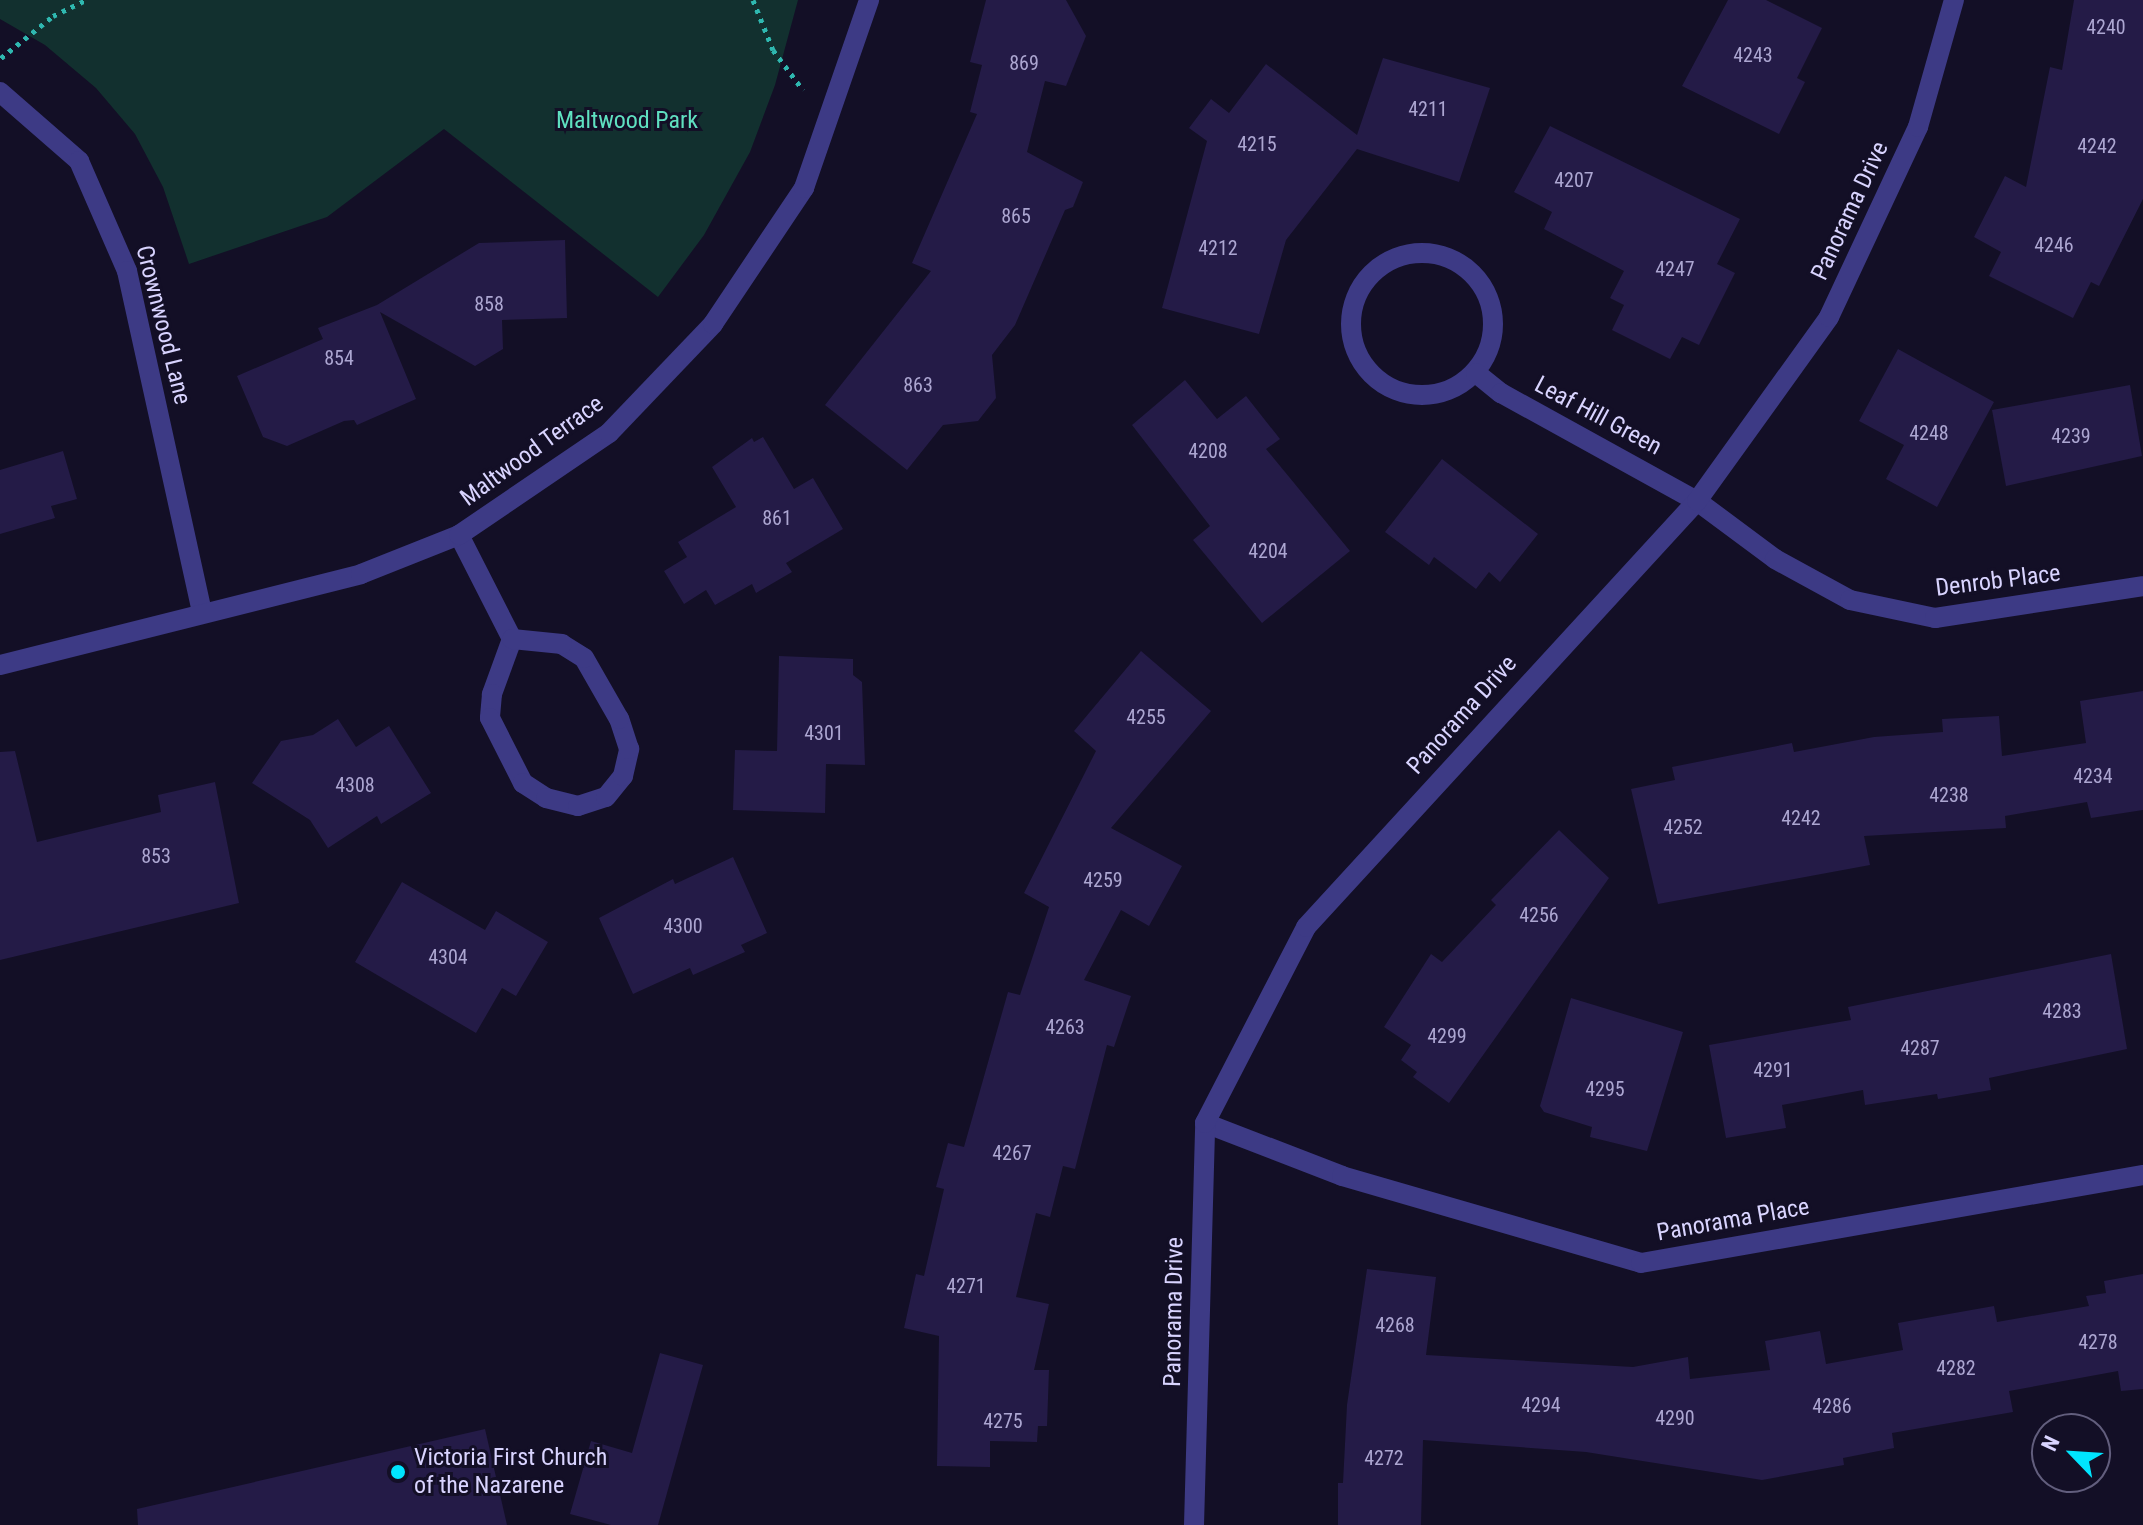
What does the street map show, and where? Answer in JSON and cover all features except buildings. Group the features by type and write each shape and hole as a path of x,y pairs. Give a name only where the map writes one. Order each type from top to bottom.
{"street":[{"name":"Maltwood Terrace","path":"0,665 202,611 361,574 459,535 609,433 713,324 804,188 869,0"},
{"name":"Panorama Drive","path":"1194,1525 1205,1123 1306,927 1697,501 1829,317 1918,127 1954,0"},
{"name":"Crownwood Lane","path":"0,92 79,161 127,271 202,611"},
{"path":"1408,254 1438,254 1466,266 1485,289 1495,317 1491,347 1476,373 1452,391 1422,396 1393,391 1369,372 1353,346 1351,316 1360,288 1380,266 1408,254"},
{"name":"Leaf Hill Green","path":"1476,373 1501,393 1697,501"},
{"name":"Denrob Place","path":"1697,501 1775,559 1850,600 1935,618 2143,586"},
{"path":"459,535 512,639 492,694 490,718 523,783 546,798 578,806 606,797 623,776 629,749 619,719 584,658 562,644 512,639"},
{"name":"Panorama Place","path":"1205,1123 1342,1176 1641,1263 2143,1175"}],"path":[{"path":"0,59 53,16 86,0"},
{"path":"753,0 773,50 795,86 832,105"}],"green space":[{"name":"Maltwood Park","path":"0,0 798,0 775,85 750,152 704,235 658,297 444,129 327,217 189,264 163,187 135,134 96,88 45,45 0,19"}],"place":[{"name":"Victoria First Church of the Nazarene","path":"398,1472"}]}
